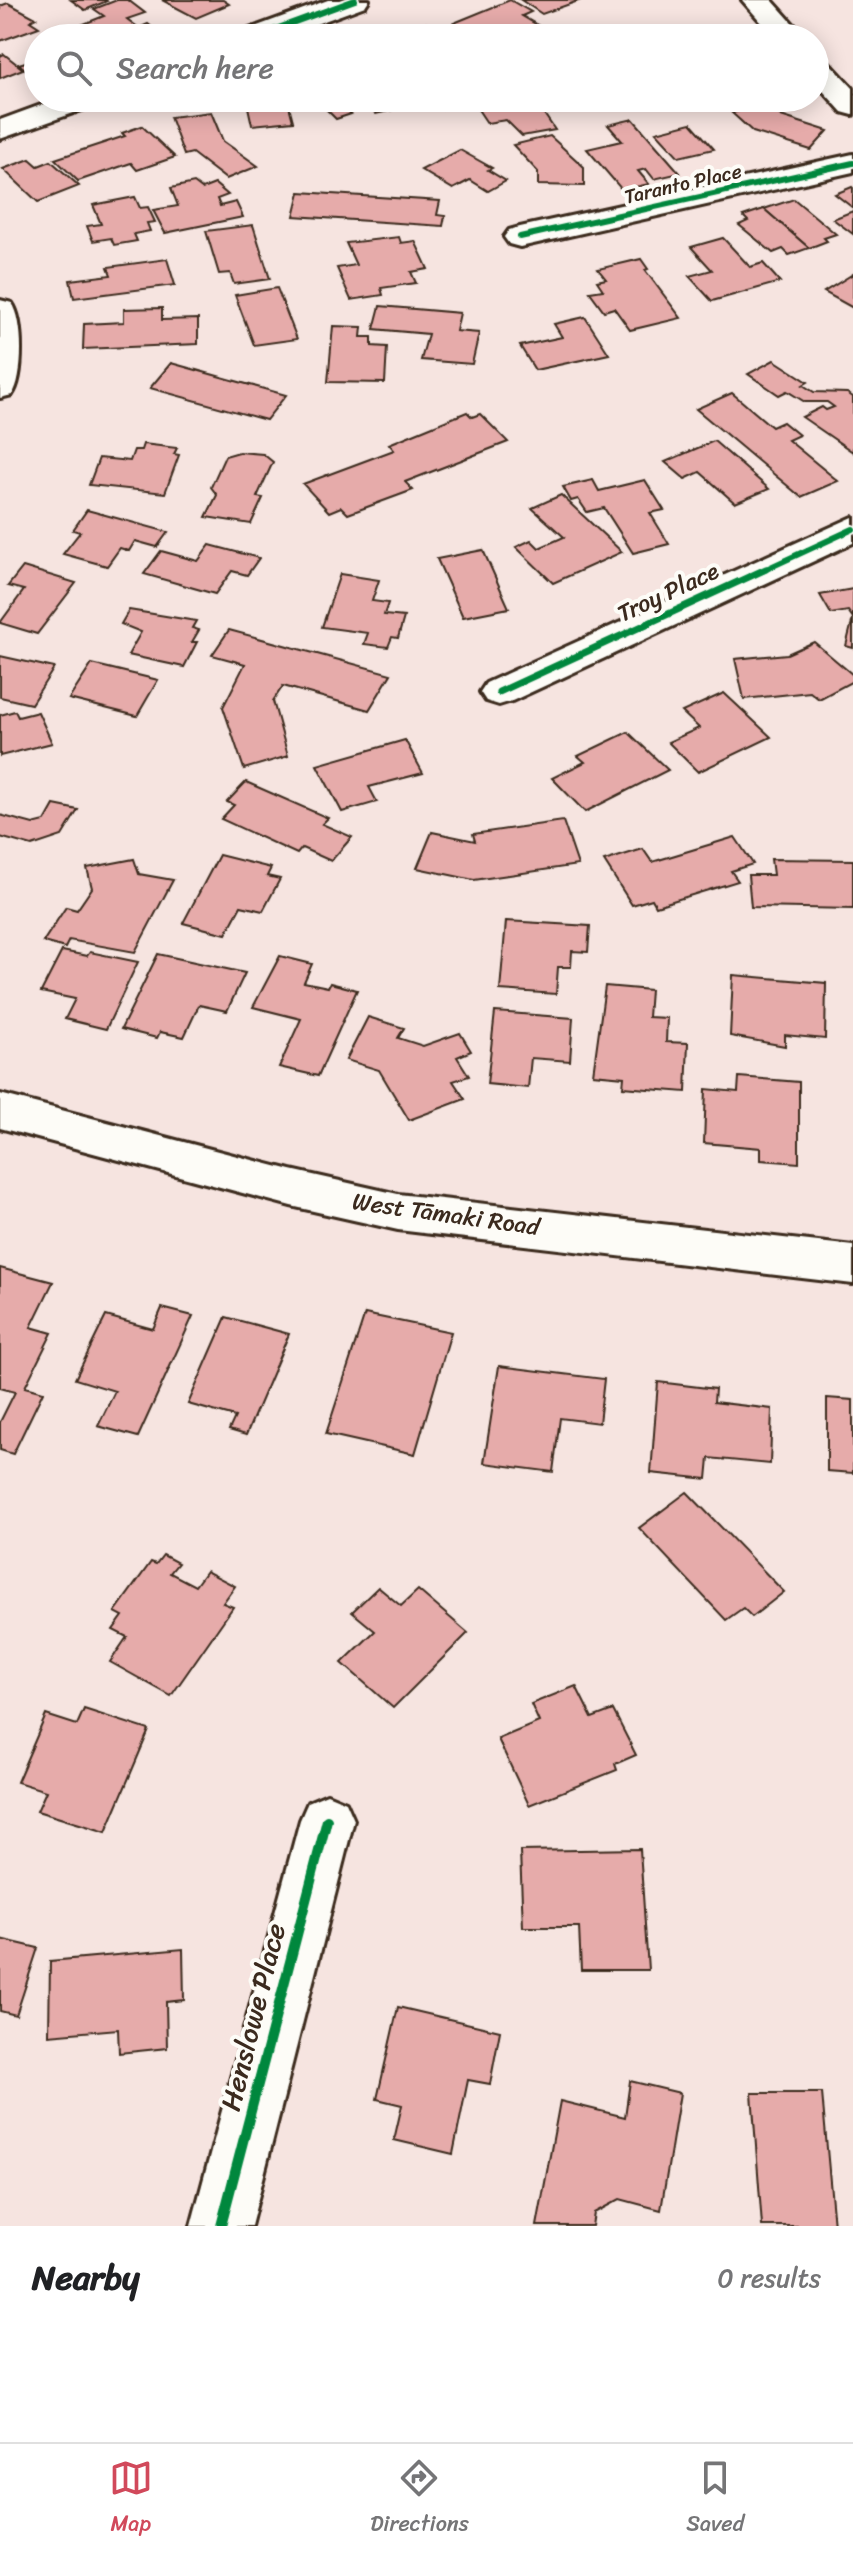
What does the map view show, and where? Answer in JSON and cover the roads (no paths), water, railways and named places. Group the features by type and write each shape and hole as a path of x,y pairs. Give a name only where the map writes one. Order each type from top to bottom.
{"street":[{"path":"289,24 355,0"},
{"path":"756,0 778,24"},
{"path":"829,79 853,106"},
{"path":"0,130 50,112"},
{"name":"Taranto Place","path":"520,237 853,163"},
{"path":"0,310 4,350 0,388"},
{"name":"Troy Place","path":"499,692 853,529"},
{"name":"West Tāmaki Road","path":"0,1111 291,1188 398,1212 853,1265"},
{"name":"Henslowe Place","path":"221,2226 327,1820"}]}
